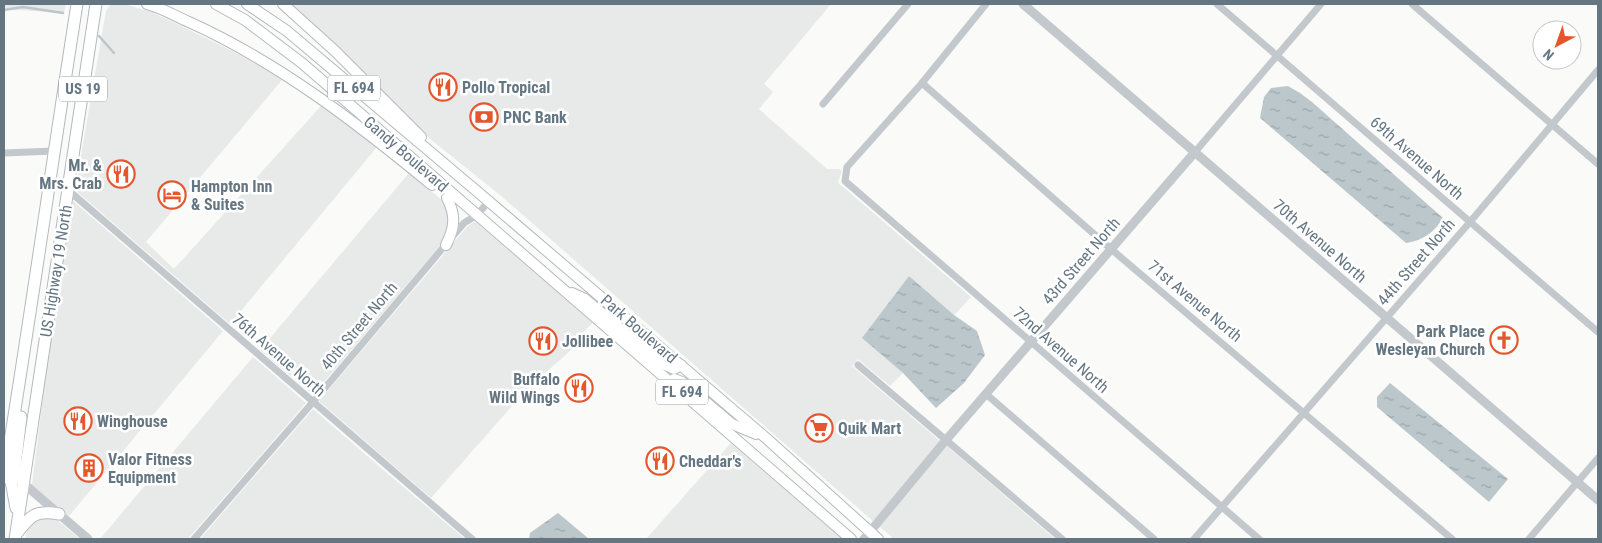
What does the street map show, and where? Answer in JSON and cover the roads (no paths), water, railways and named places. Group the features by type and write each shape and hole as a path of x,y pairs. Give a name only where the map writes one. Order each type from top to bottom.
{"highway":[{"name":"US Highway 19 North","path":"4,470 24,361 77,4"},
{"name":"US Highway 19 North","path":"15,537 98,6"},
{"path":"23,483 15,466 27,374 24,361"},
{"path":"4,470 11,482 18,520"},
{"path":"15,537 28,518 46,512 59,514"}],"main road":[{"path":"147,4 157,6 246,51 296,83 365,132 460,209 476,215"},
{"name":"Gandy Boulevard","path":"216,4 245,20 302,63 476,215"},
{"name":"Gandy Boulevard","path":"247,4 287,31 489,201"},
{"path":"283,4 397,112 459,176"},
{"path":"446,245 454,223 451,206 447,198"},
{"name":"Park Boulevard","path":"489,201 766,438 870,537"},
{"name":"Park Boulevard","path":"476,215 851,539"},
{"path":"562,289 585,299 661,363 674,369 681,365"},
{"path":"671,382 674,379 682,382 732,424 766,438"}],"street":[{"path":"823,104 908,4"},
{"path":"922,83 986,4"},
{"name":"70th Avenue North","path":"1023,4 1598,500"},
{"name":"69th Avenue North","path":"1217,4 1598,332"},
{"name":"43rd Street North","path":"870,537 946,440 1321,4"},
{"path":"1412,4 1598,164"},
{"name":"44th Street North","path":"1194,539 1470,222 1598,70"},
{"name":"72nd Avenue North","path":"922,83 847,167 845,181 1259,539"},
{"name":"71st Avenue North","path":"922,83 1112,249 1452,539"},
{"path":"4,153 54,151"},
{"name":"76th Avenue North","path":"68,190 472,539"},
{"name":"40th Street North","path":"194,539 464,223 476,215 489,201"},
{"path":"858,366 1062,539"},
{"path":"986,394 1154,539"},
{"path":"1529,539 1598,458"},
{"path":"23,483 88,539"}],"water":[{"path":"1288,86 1312,102 1443,218 1436,228 1423,238 1406,243 1260,118 1264,97 1271,88"},
{"path":"909,276 954,315 977,331 985,355 964,383 936,408 903,373 862,338"},
{"path":"1390,383 1508,479 1489,502 1377,407 1377,397"},
{"path":"558,513 589,539 529,539 530,533"}],"waterway":[{"path":"4,10 23,7 63,13"},
{"path":"99,36 114,53"}],"place":[{"name":"Pollo Tropical","path":"443,87"},
{"name":"PNC Bank","path":"484,117"},
{"name":"Mr. & Mrs. Crab","path":"121,174"},
{"name":"Hampton Inn & Suites","path":"172,195"},
{"name":"Park Place Wesleyan Church","path":"1504,340"},
{"name":"Jollibee","path":"543,341"},
{"name":"Buffalo Wild Wings","path":"579,388"},
{"name":"Winghouse","path":"78,421"},
{"name":"Quik Mart","path":"819,428"},
{"name":"Cheddar's","path":"660,461"},
{"name":"Valor Fitness Equipment","path":"89,468"}]}
